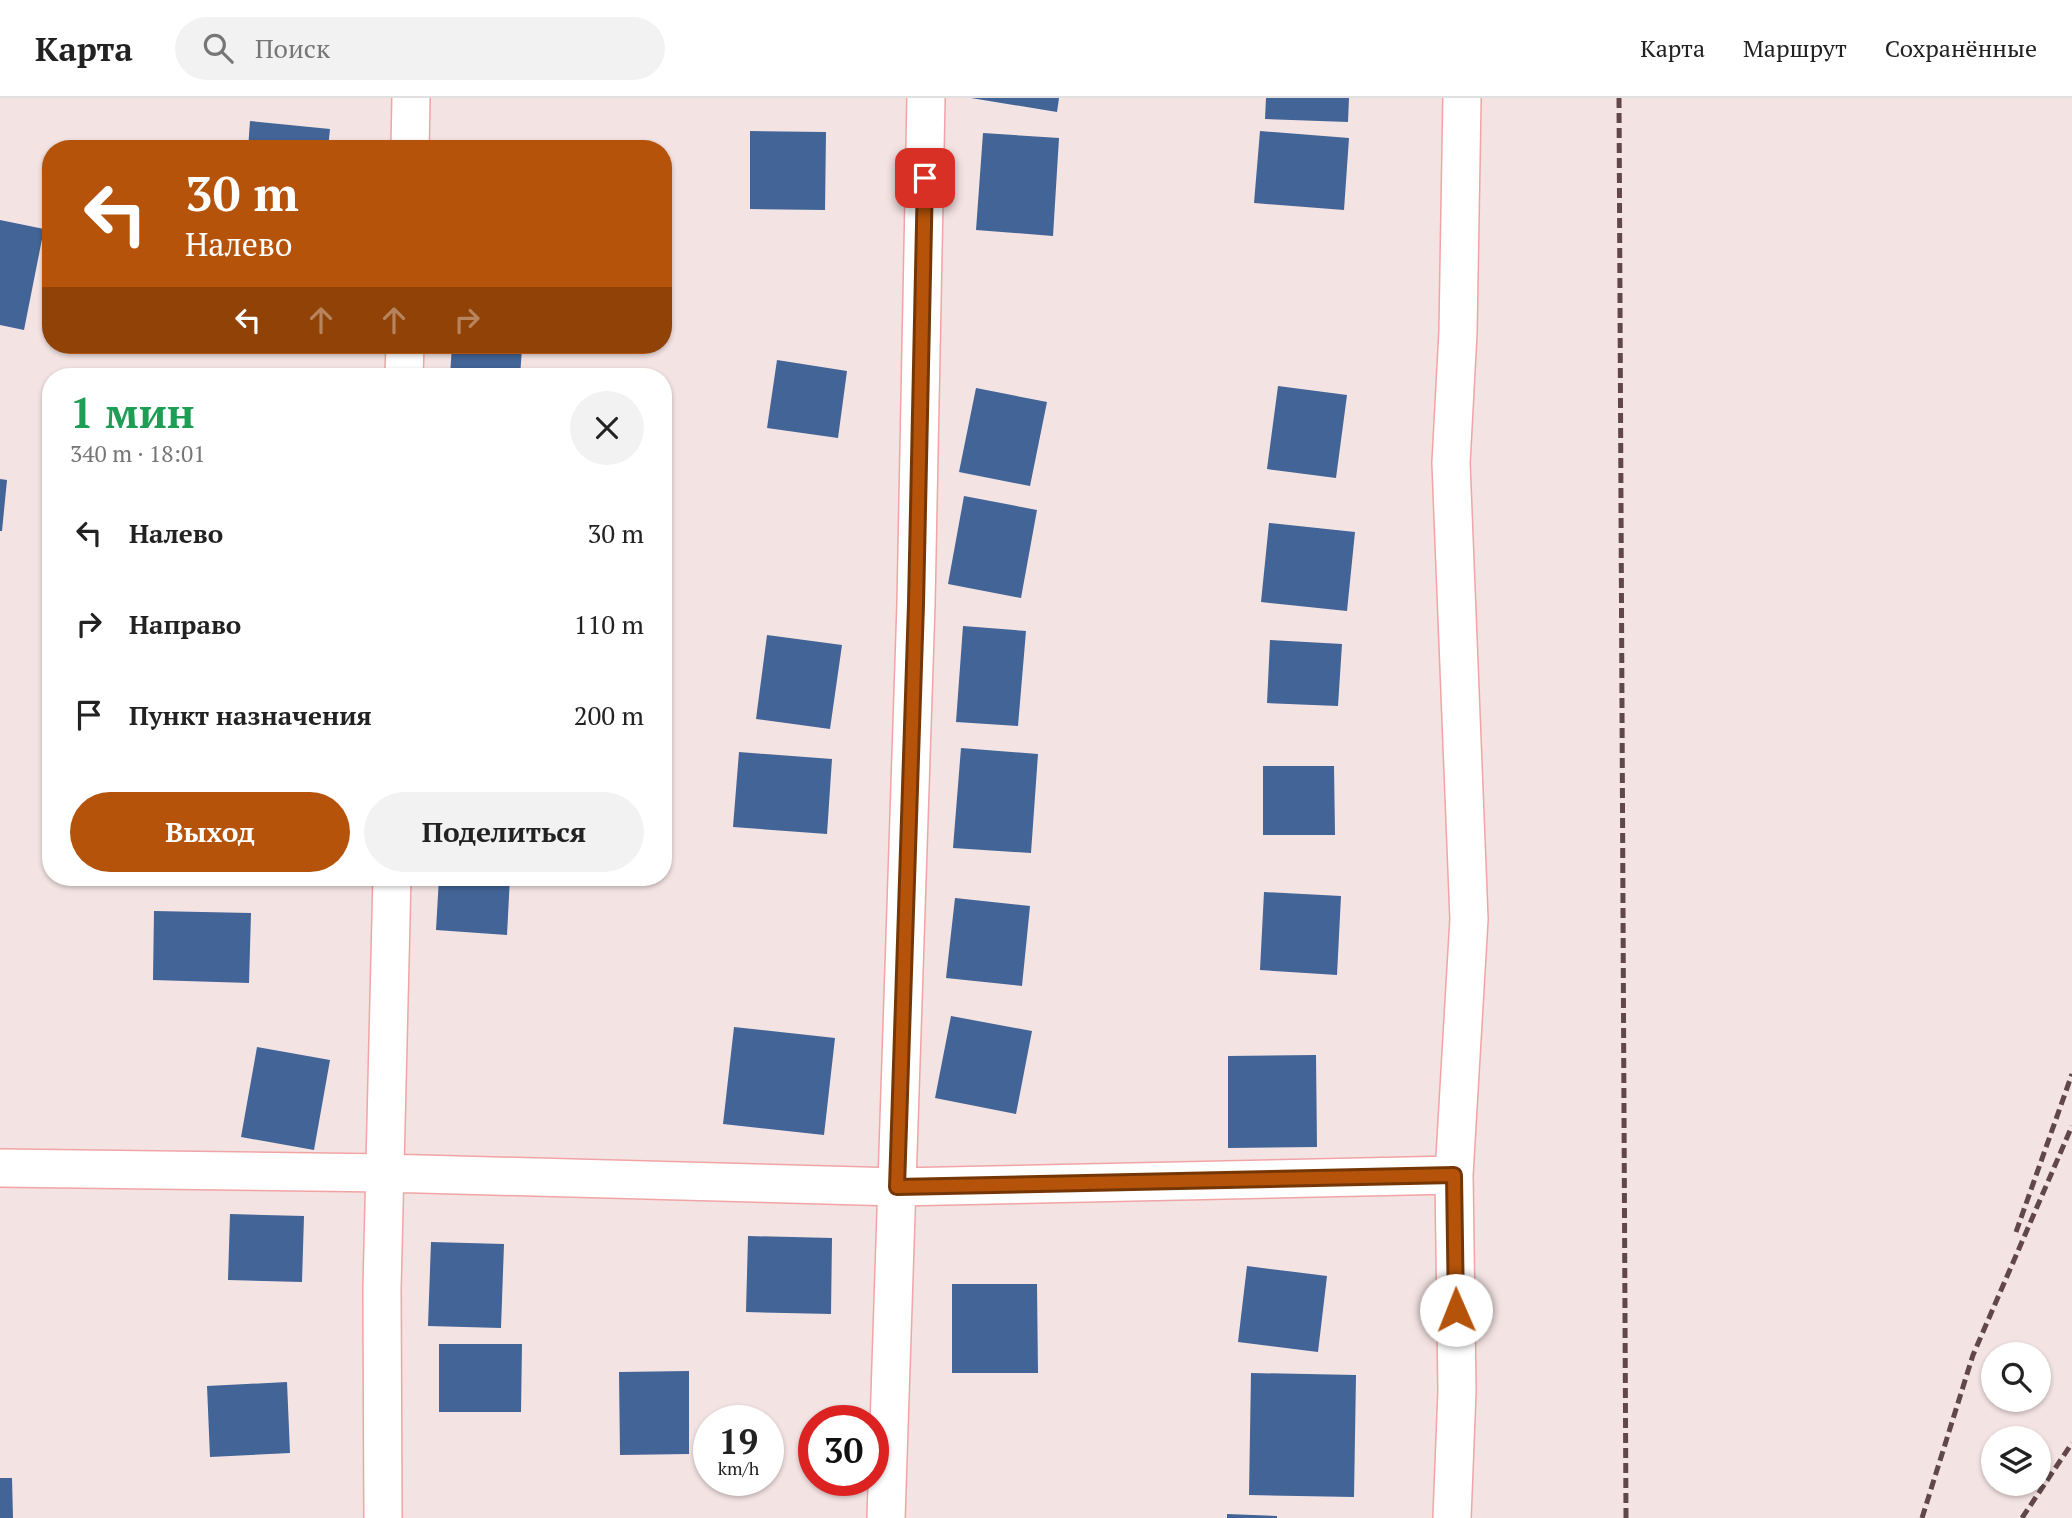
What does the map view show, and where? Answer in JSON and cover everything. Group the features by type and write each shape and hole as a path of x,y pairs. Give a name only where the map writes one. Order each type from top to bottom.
{"street":[{"path":"410,140 411,98"},
{"path":"886,1518 916,604 926,98"},
{"path":"1452,1518 1457,1391 1454,1175 1469,919 1451,463 1458,331 1462,98"},
{"path":"383,1518 382,1289 392,886"},
{"path":"0,1168 385,1174 897,1187 1454,1175"}],"building":[{"path":"971,98 1059,98 1057,112"},
{"path":"1266,98 1349,98 1348,122 1265,119"},
{"path":"250,121 330,129 329,140 249,140"},
{"path":"750,131 826,132 825,210 750,209"},
{"path":"1260,131 1349,138 1344,210 1254,203"},
{"path":"983,133 1059,138 1053,236 976,230"},
{"path":"0,220 42,229 24,330 0,325"},
{"path":"451,354 522,354 521,368 451,368"},
{"path":"777,360 847,371 838,438 767,428"},
{"path":"1278,386 1347,395 1336,478 1267,469"},
{"path":"976,388 1047,402 1030,486 959,472"},
{"path":"0,479 7,480 2,531 0,531"},
{"path":"964,496 1037,510 1021,598 948,584"},
{"path":"1269,523 1355,532 1347,611 1261,602"},
{"path":"963,626 1026,631 1018,726 956,722"},
{"path":"767,635 842,645 830,729 756,719"},
{"path":"1270,640 1342,644 1338,706 1267,703"},
{"path":"961,748 1038,754 1031,853 953,848"},
{"path":"739,752 832,759 827,834 733,827"},
{"path":"1263,766 1334,766 1335,835 1263,835"},
{"path":"438,886 510,886 507,935 436,930"},
{"path":"1264,892 1341,896 1337,975 1260,970"},
{"path":"955,898 1030,906 1022,986 946,978"},
{"path":"154,911 251,913 249,983 153,980"},
{"path":"951,1016 1032,1031 1016,1114 935,1098"},
{"path":"734,1027 835,1038 824,1135 723,1124"},
{"path":"257,1047 330,1060 314,1150 241,1137"},
{"path":"1316,1055 1317,1147 1228,1148 1228,1056"},
{"path":"230,1214 304,1216 302,1282 228,1280"},
{"path":"748,1236 832,1238 831,1314 746,1312"},
{"path":"431,1242 504,1244 501,1328 428,1326"},
{"path":"1247,1266 1327,1276 1318,1352 1238,1342"},
{"path":"952,1284 1037,1284 1038,1373 952,1373"},
{"path":"439,1344 522,1344 521,1412 439,1412"},
{"path":"689,1371 689,1454 620,1455 619,1372"},
{"path":"1251,1373 1356,1375 1354,1497 1249,1495"},
{"path":"287,1382 290,1453 210,1457 207,1386"},
{"path":"0,1478 12,1478 13,1518 0,1518"},
{"path":"1227,1514 1277,1516 1277,1518 1227,1518"}],"railway":[{"path":"1619,98 1626,1518"},
{"path":"2016,1232 2072,1074"},
{"path":"1922,1518 1973,1355 2072,1126"},
{"path":"2022,1518 2072,1443"}],"route":[{"path":"925,178 916,604 897,1187 1454,1175 1456,1310"}]}
